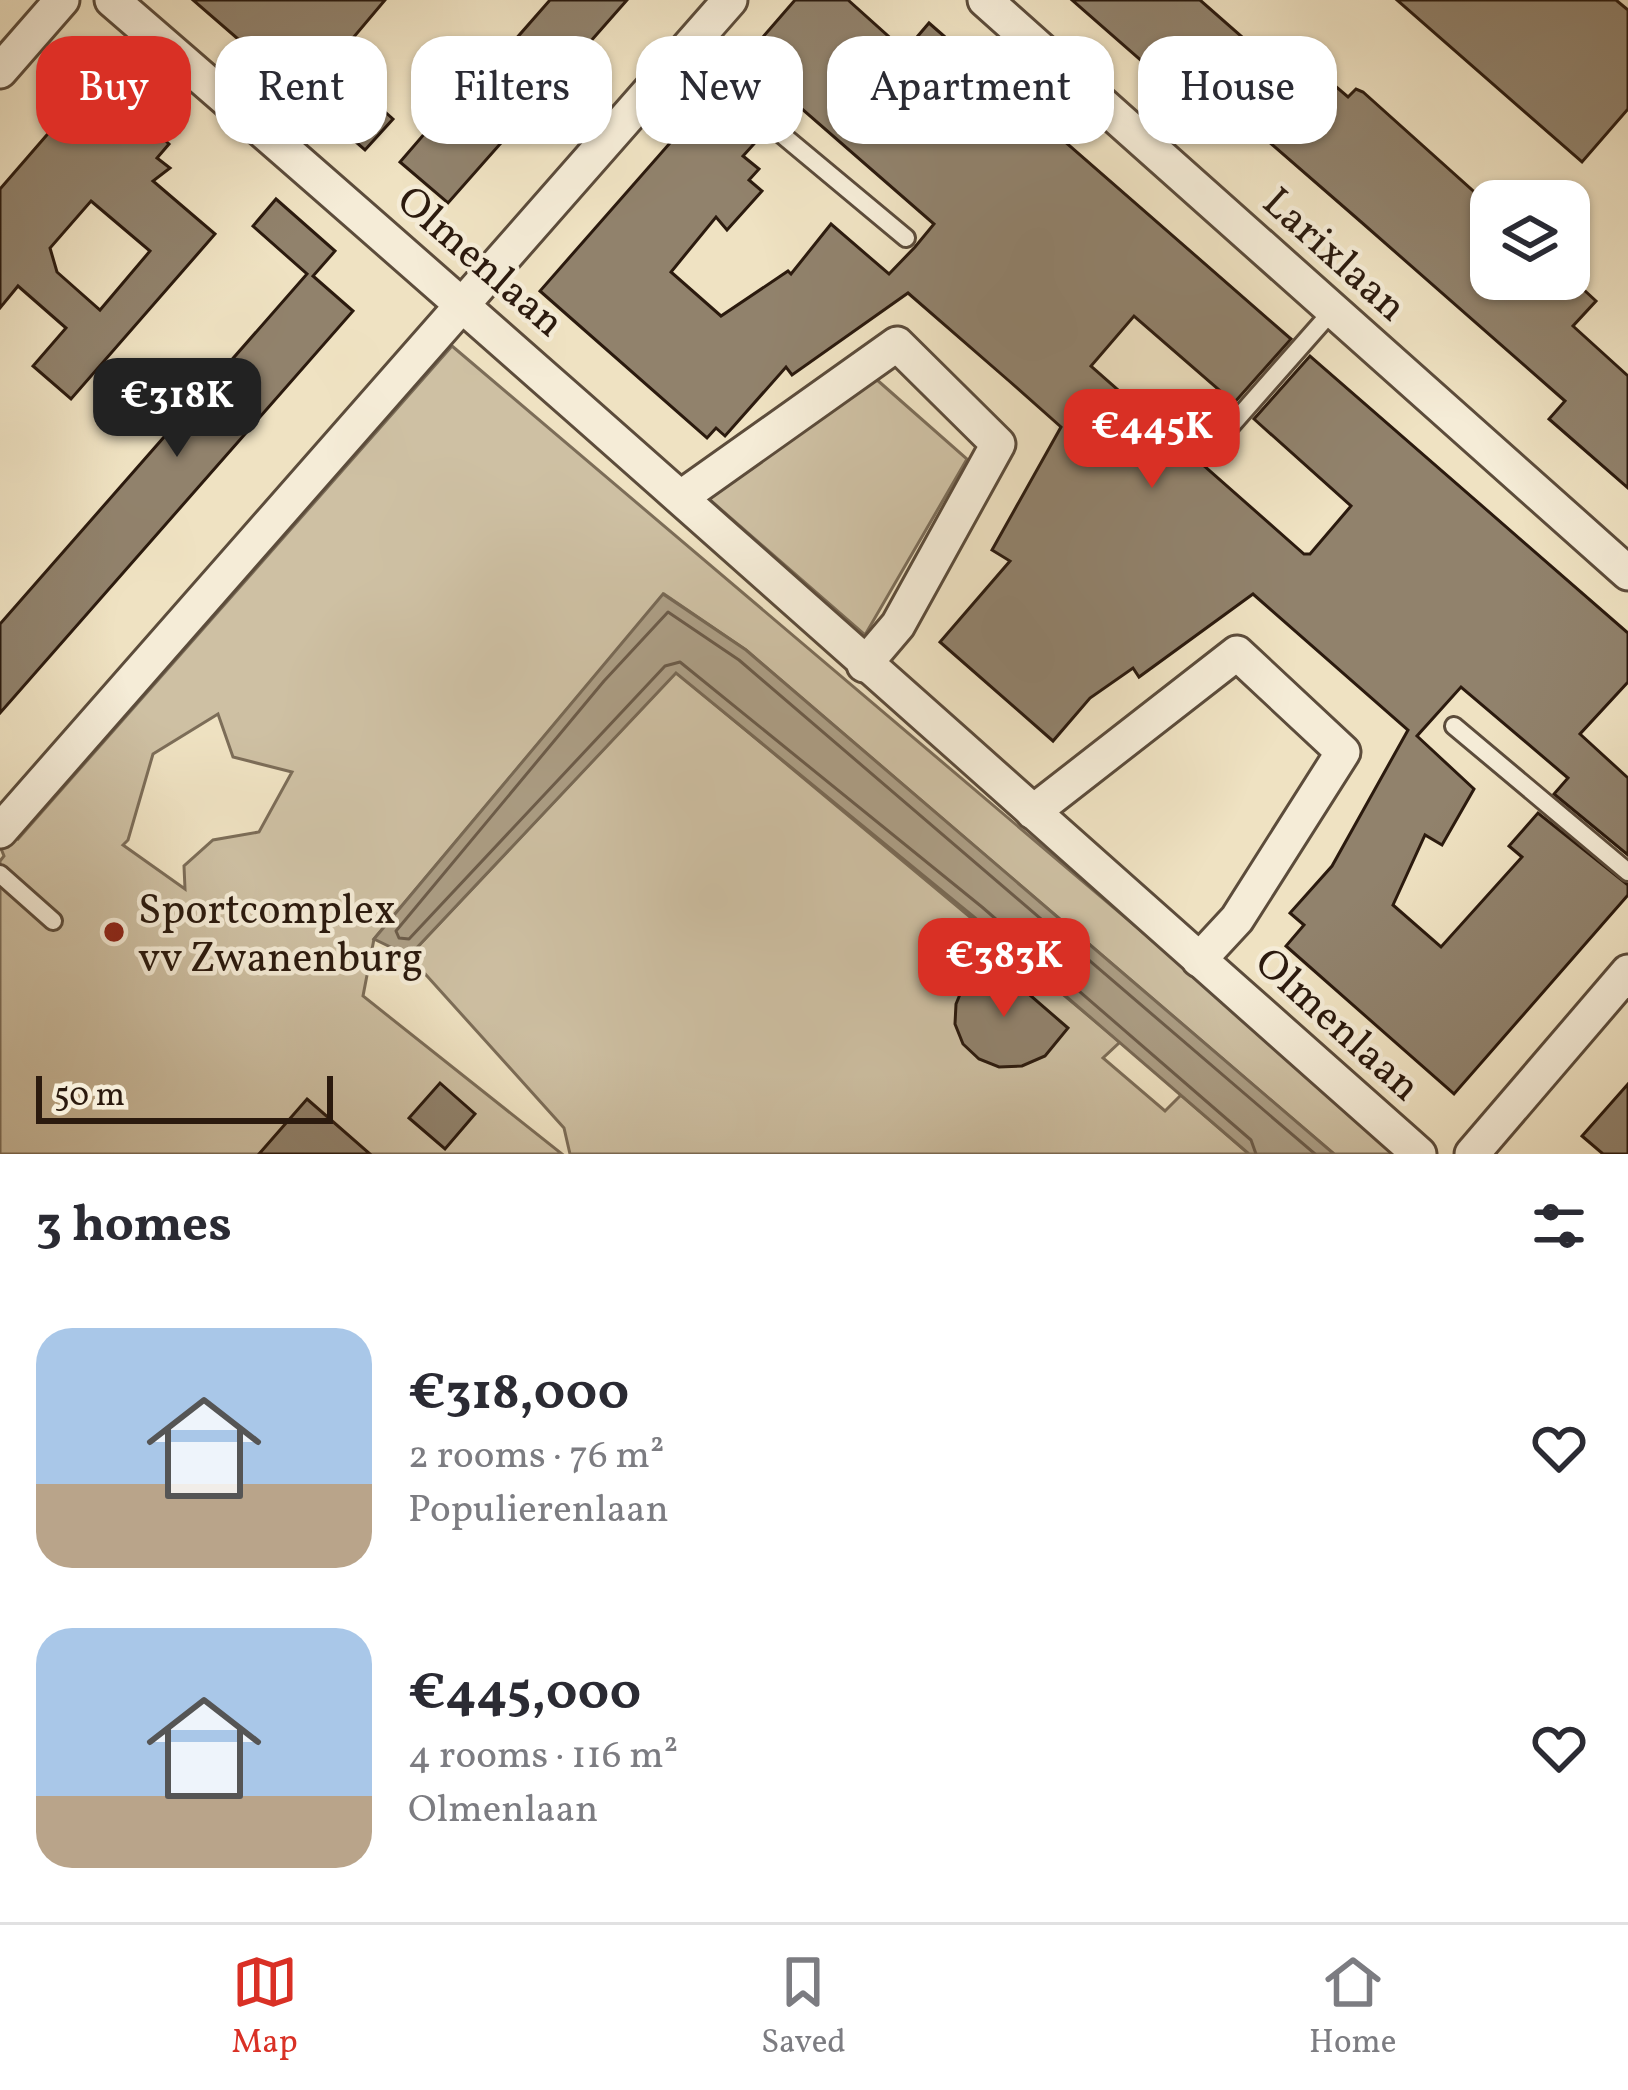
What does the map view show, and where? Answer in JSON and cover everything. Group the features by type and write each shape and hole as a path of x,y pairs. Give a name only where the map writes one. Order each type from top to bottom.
{"street":[{"path":"0,71 62,0"},
{"name":"Olmenlaan","path":"112,0 683,496 864,665 1419,1154"},
{"path":"698,36 730,0"},
{"name":"Larixlaan","path":"985,0 1628,573"},
{"path":"0,831 636,108"},
{"path":"683,496 897,344 998,443 898,626 864,665"},
{"name":"Olmenlaan","path":"1033,812 1237,653 1343,752 1237,919 1199,959"},
{"path":"1472,1154 1628,972"}],"lane":[{"path":"794,144 906,238"},
{"path":"1214,445 1333,310"},
{"path":"1454,726 1628,872"},
{"path":"0,874 53,921"}],"shaded area":[{"path":"452,346 1404,1154 1334,1154 746,650 664,594 374,939 363,996 562,1154 0,1154 0,861 4,856 0,846 12,835 18,839","holes":["218,714 233,757 292,772 259,832 213,840 184,866 185,889 123,845 153,754"]},
{"path":"876,379 967,459 865,635 709,499"},
{"path":"676,672 1120,1042 1103,1058 1165,1111 1181,1095 1249,1154 570,1154 564,1128 409,956"}],"water":[{"path":"663,594 746,650 1334,1154 1249,1154 974,917 676,673 409,956 374,939"}],"building":[{"path":"193,0 385,0 355,36 235,36"},
{"path":"550,0 627,0 595,36 518,36"},
{"path":"795,0 848,0 888,36 827,36 827,131 803,110 803,36 764,36"},
{"path":"1072,0 1200,0 1241,36 1138,36 1138,58"},
{"path":"1397,0 1616,0 1628,10 1628,109 1582,162"},
{"path":"929,23 944,36 918,36"},
{"path":"1337,88 1348,97 1356,89 1363,92 1470,188 1470,300 1590,300 1590,296 1596,301 1573,326 1628,376 1628,488 1549,419 1565,401 1271,144 1337,144"},
{"path":"39,144 169,144 157,158 170,168 153,181 215,234 71,399 33,366 66,328 18,286 0,308 0,189","holes":["91,201 150,251 100,310 57,272 50,248"]},
{"path":"416,144 500,144 448,203 400,162"},
{"path":"669,144 754,144 743,156 759,169 749,180 762,191 727,230 716,217 671,272 721,316 788,271 791,274 831,224 889,274 934,224 842,144 1068,144 1291,339 1234,403 1134,316 1091,366 1304,554 1310,554 1351,506 1254,419 1310,356 1628,633 1628,682 1580,734 1628,778 1628,855 1554,794 1568,778 1461,687 1417,736 1474,789 1442,845 1425,835 1393,905 1441,947 1522,857 1509,846 1538,813 1628,885 1628,895 1454,1094 1286,946 1304,925 1290,913 1332,866 1408,730 1253,594 1139,677 1133,668 1090,698 1053,741 940,642 1010,561 992,550 1061,427 1008,380 908,293 792,375 786,367 725,436 716,428 707,438 540,291"},
{"path":"276,199 335,251 313,276 353,311 0,713 0,624 307,274 253,226"},
{"path":"986,957 1068,1028 1045,1056 1022,1066 999,1067 979,1059 963,1044 955,1024 956,1004 966,980"},
{"path":"440,1083 475,1114 445,1149 409,1118"},
{"path":"1628,1084 1628,1154 1603,1154 1582,1136"},
{"path":"307,1099 370,1154 259,1154"}],"place":[{"name":"Sportcomplex vv Zwanenburg","path":"114,932"}]}
